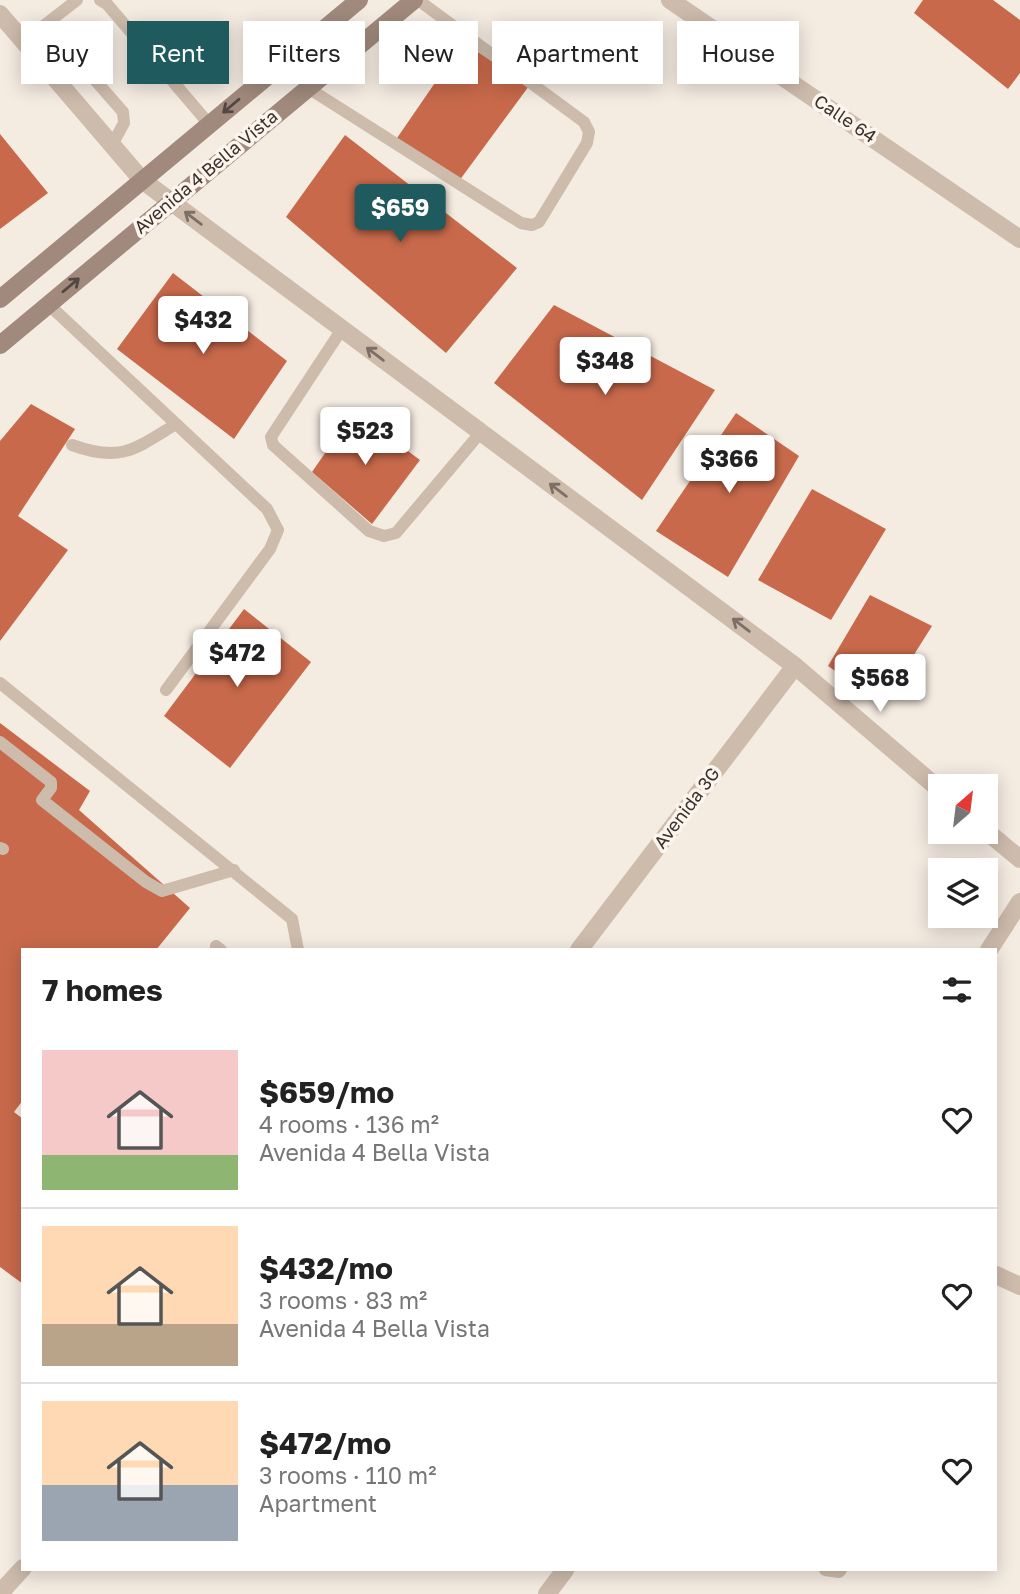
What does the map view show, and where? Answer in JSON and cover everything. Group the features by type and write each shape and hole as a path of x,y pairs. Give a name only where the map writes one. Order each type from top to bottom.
{"street":[{"name":"Avenida 4 Bella Vista","path":"2,293 359,0"},
{"name":"Avenida 4 Bella Vista","path":"0,345 170,201 416,0"},
{"name":"Calle 64","path":"670,0 1020,239"},
{"path":"0,14 21,38"},
{"path":"60,84 142,180 795,666 928,780"},
{"name":"Avenida 3G","path":"581,948 795,666"},
{"path":"998,841 1020,859"},
{"path":"990,948 1020,902"},
{"path":"997,1275 1020,1286"},
{"path":"0,1593 21,1571"},
{"path":"547,1594 564,1571"}],"lane":[{"path":"50,21 77,0"},
{"path":"100,0 107,4 209,124"},
{"path":"308,88 521,223 531,225 539,222 587,143 589,132 584,122 416,0"},
{"path":"98,84 123,112 124,123 112,145"},
{"path":"48,304 267,509 278,530 270,549 166,691"},
{"path":"342,329 271,436 273,445 369,531 384,536 396,533 481,432"},
{"path":"72,446 96,454 131,451 176,424"},
{"path":"0,683 292,919 298,948"},
{"path":"0,742 51,782 51,788 42,800 146,882 162,891 234,870"}],"building":[{"path":"923,0 993,0 1020,20 1020,73 1008,89 914,13"},
{"path":"478,52 492,61 492,84 529,86 459,181 395,141 434,84 478,84"},
{"path":"0,134 48,193 0,229"},
{"path":"345,135 517,268 446,353 286,217"},
{"path":"173,273 287,361 234,439 117,349"},
{"path":"554,305 715,390 642,500 494,383"},
{"path":"31,404 75,429 18,516 68,550 0,641 0,441"},
{"path":"354,411 420,460 372,524 312,472"},
{"path":"736,413 799,456 728,577 656,531"},
{"path":"812,489 886,529 831,620 758,580"},
{"path":"870,595 932,626 883,704 828,666"},
{"path":"244,609 311,662 230,768 164,716"},
{"path":"0,723 90,791 79,810 190,908 158,948 21,948 21,1103 14,1112 21,1117 21,1283 0,1267"}]}
